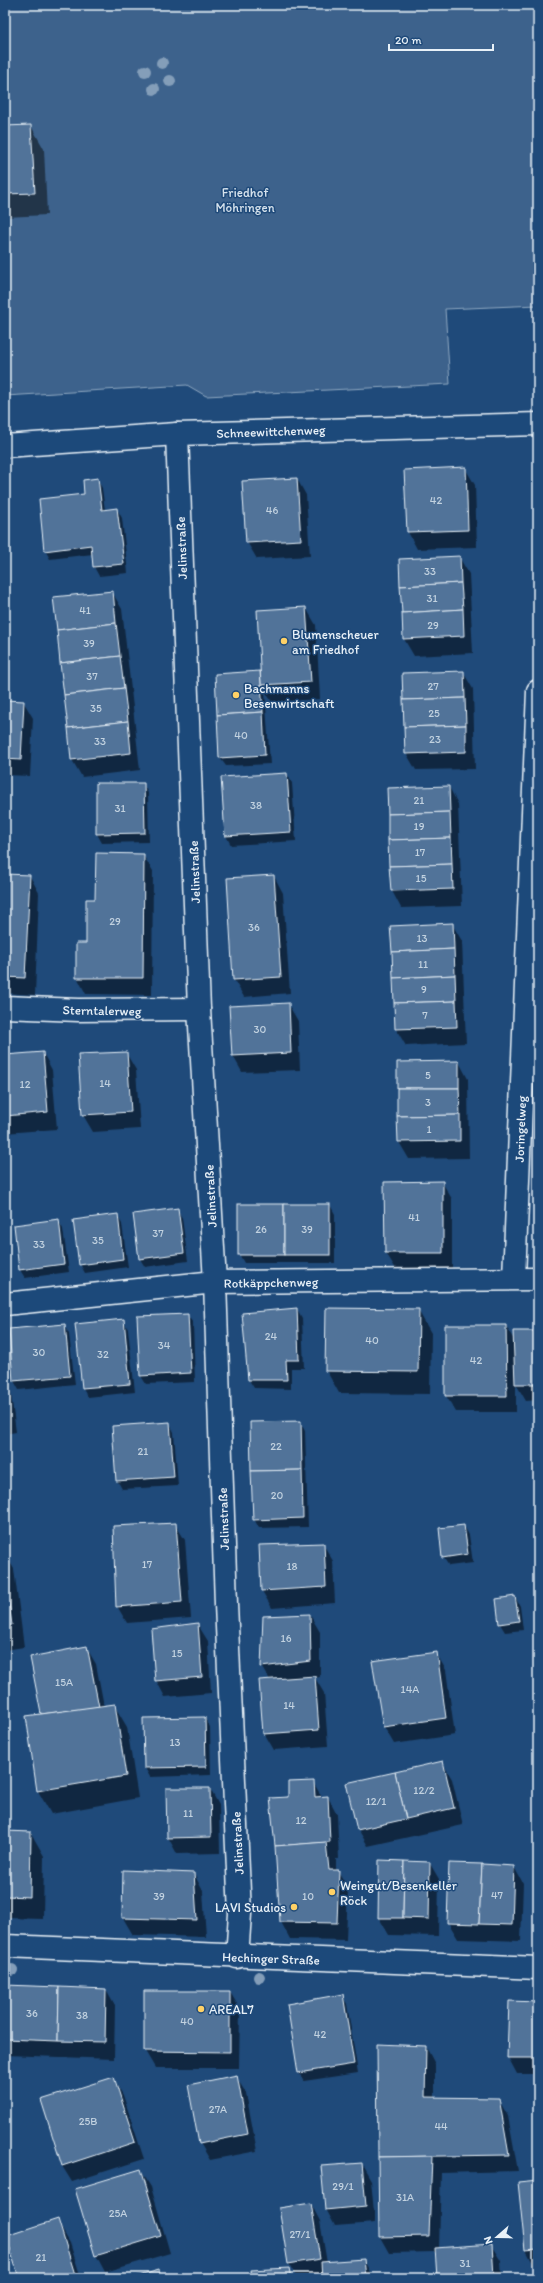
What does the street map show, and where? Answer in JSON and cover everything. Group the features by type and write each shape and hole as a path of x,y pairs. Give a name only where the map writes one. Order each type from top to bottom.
{"street":[{"name":"Schneewittchenweg","path":"5,446 177,434 538,424"},
{"name":"Jelinstraße","path":"177,434 199,1009 215,1282 226,1604 240,1914 237,1957"},
{"name":"Joringelweg","path":"514,1278 538,691"},
{"name":"Sterntalerweg","path":"5,1007 93,1010 199,1009"},
{"name":"Rotkäppchenweg","path":"5,1304 215,1282 514,1278 538,1279"},
{"name":"Hechinger Straße","path":"5,1946 237,1957 538,1968"}],"green space":[{"name":"Friedhof Möhringen","path":"5,5 538,5 538,305 445,309 450,384 206,396 187,385 5,396"}],"building":[{"path":"31,125 35,193 5,194 5,126"},
{"path":"466,467 468,530 407,532 404,470"},
{"path":"98,478 102,510 117,508 124,564 93,567 91,545 44,551 39,499 84,494 83,480"},
{"path":"297,478 301,540 246,543 242,481"},
{"path":"460,556 461,583 400,586 399,559"},
{"path":"461,583 463,609 402,613 400,586"},
{"path":"113,591 116,623 57,630 53,597"},
{"name":"Blumenscheuer am Friedhof","path":"306,607 311,682 261,685 257,610"},
{"path":"463,609 464,636 403,639 402,613"},
{"path":"116,623 120,656 60,663 57,630"},
{"path":"120,656 124,688 64,695 60,663"},
{"path":"260,671 263,712 217,715 215,674"},
{"path":"464,671 465,698 403,700 402,673"},
{"path":"124,688 128,721 68,728 64,695"},
{"path":"465,698 466,725 404,727 403,700"},
{"path":"5,700 24,701 21,760 5,759"},
{"path":"263,712 265,755 219,758 217,715"},
{"path":"128,721 131,753 71,760 68,728"},
{"path":"466,725 466,752 405,754 404,727"},
{"path":"287,773 291,832 225,836 221,777"},
{"path":"96,783 144,783 145,833 96,834"},
{"path":"449,786 450,812 388,814 387,788"},
{"path":"450,812 451,838 388,840 388,814"},
{"path":"451,838 452,864 389,866 388,840"},
{"path":"96,853 144,854 143,978 76,978 76,943 86,943 86,899 95,899"},
{"path":"452,864 453,889 391,891 389,866"},
{"path":"5,874 30,875 25,978 5,977"},
{"path":"274,875 281,977 233,980 227,878"},
{"path":"453,923 454,949 392,952 390,926"},
{"path":"454,949 455,975 393,978 392,952"},
{"path":"455,975 456,1001 394,1003 393,978"},
{"path":"456,1001 457,1027 395,1029 394,1003"},
{"path":"289,1003 291,1053 232,1056 229,1006"},
{"path":"43,1052 48,1112 5,1116 5,1055"},
{"path":"127,1052 131,1112 82,1115 78,1054"},
{"path":"459,1061 459,1088 397,1088 397,1062"},
{"path":"397,1088 459,1088 460,1115 397,1116"},
{"path":"460,1115 460,1141 398,1142 397,1116"},
{"path":"443,1181 443,1253 385,1253 384,1182"},
{"path":"238,1204 284,1204 284,1255 238,1255"},
{"path":"284,1204 330,1204 330,1255 284,1255"},
{"path":"178,1208 184,1253 139,1259 133,1214"},
{"path":"118,1214 123,1259 79,1265 73,1220"},
{"path":"59,1219 64,1264 19,1270 14,1225"},
{"path":"297,1308 299,1360 286,1360 287,1380 248,1380 242,1313"},
{"path":"326,1308 419,1309 418,1372 325,1371"},
{"path":"188,1314 191,1373 140,1376 137,1316"},
{"path":"124,1319 130,1384 82,1388 75,1324"},
{"path":"65,1324 70,1376 13,1381 9,1329"},
{"path":"445,1325 506,1325 507,1396 445,1396"},
{"path":"513,1331 538,1331 538,1384 515,1384"},
{"path":"301,1421 302,1470 251,1471 250,1422"},
{"path":"170,1422 174,1477 116,1481 112,1426"},
{"path":"302,1470 303,1518 253,1520 251,1471"},
{"path":"176,1523 182,1602 116,1607 113,1526"},
{"path":"464,1525 468,1554 442,1558 439,1528"},
{"path":"324,1543 326,1587 261,1591 259,1545"},
{"path":"5,1573 12,1625 5,1626"},
{"path":"515,1596 519,1621 499,1624 496,1599"},
{"path":"310,1614 311,1661 261,1667 263,1616"},
{"path":"198,1623 202,1677 155,1681 151,1629"},
{"path":"87,1646 99,1707 41,1714 30,1657"},
{"path":"437,1652 446,1718 383,1727 372,1661"},
{"path":"315,1676 319,1730 263,1734 259,1680"},
{"path":"115,1704 126,1776 37,1791 26,1716"},
{"path":"205,1717 206,1767 144,1768 143,1718"},
{"path":"443,1761 454,1808 406,1819 395,1772"},
{"path":"395,1772 406,1819 357,1830 346,1783"},
{"path":"314,1781 315,1797 328,1796 330,1842 275,1846 270,1798 288,1797 288,1782"},
{"path":"166,1788 210,1788 211,1837 167,1838"},
{"path":"5,1831 31,1832 30,1897 5,1896"},
{"path":"326,1842 329,1870 339,1870 337,1923 280,1922 275,1846"},
{"path":"379,1860 404,1861 403,1918 378,1918"},
{"path":"404,1861 430,1862 429,1919 403,1918"},
{"path":"449,1863 482,1864 479,1924 447,1923"},
{"path":"482,1864 514,1866 512,1925 479,1924"},
{"path":"123,1870 194,1873 197,1920 122,1918"},
{"path":"5,1985 59,1987 58,2041 5,2039"},
{"path":"59,1987 106,1989 105,2042 58,2041"},
{"path":"144,1991 230,1991 230,2052 144,2051"},
{"path":"343,1994 354,2064 298,2073 287,2004"},
{"path":"509,2001 538,2002 538,2058 507,2058"},
{"path":"377,2044 426,2046 425,2097 499,2098 509,2155 378,2157"},
{"path":"237,2075 248,2134 199,2144 188,2085"},
{"path":"114,2077 135,2142 62,2166 41,2100"},
{"path":"432,2156 429,2236 379,2237 378,2157"},
{"path":"362,2163 366,2206 325,2210 321,2166"},
{"path":"141,2169 161,2236 95,2256 75,2189"},
{"path":"538,2180 538,2249 525,2250 518,2182"},
{"path":"311,2203 320,2259 288,2264 279,2208"},
{"path":"58,2219 76,2278 19,2278 6,2236"},
{"path":"492,2244 494,2278 437,2278 435,2248"},
{"path":"364,2259 366,2278 322,2278 321,2262"},
{"path":"289,2268 291,2278 252,2278 251,2270"},
{"path":"159,2270 161,2278 132,2278"}],"place":[{"name":"Blumenscheuer am Friedhof","path":"284,641"},
{"name":"Bachmanns Besenwirtschaft","path":"236,695"},
{"name":"Weingut/Besenkeller Röck","path":"332,1892"},
{"name":"LAVI Studios","path":"294,1907"},
{"name":"AREAL7","path":"201,2009"}]}
